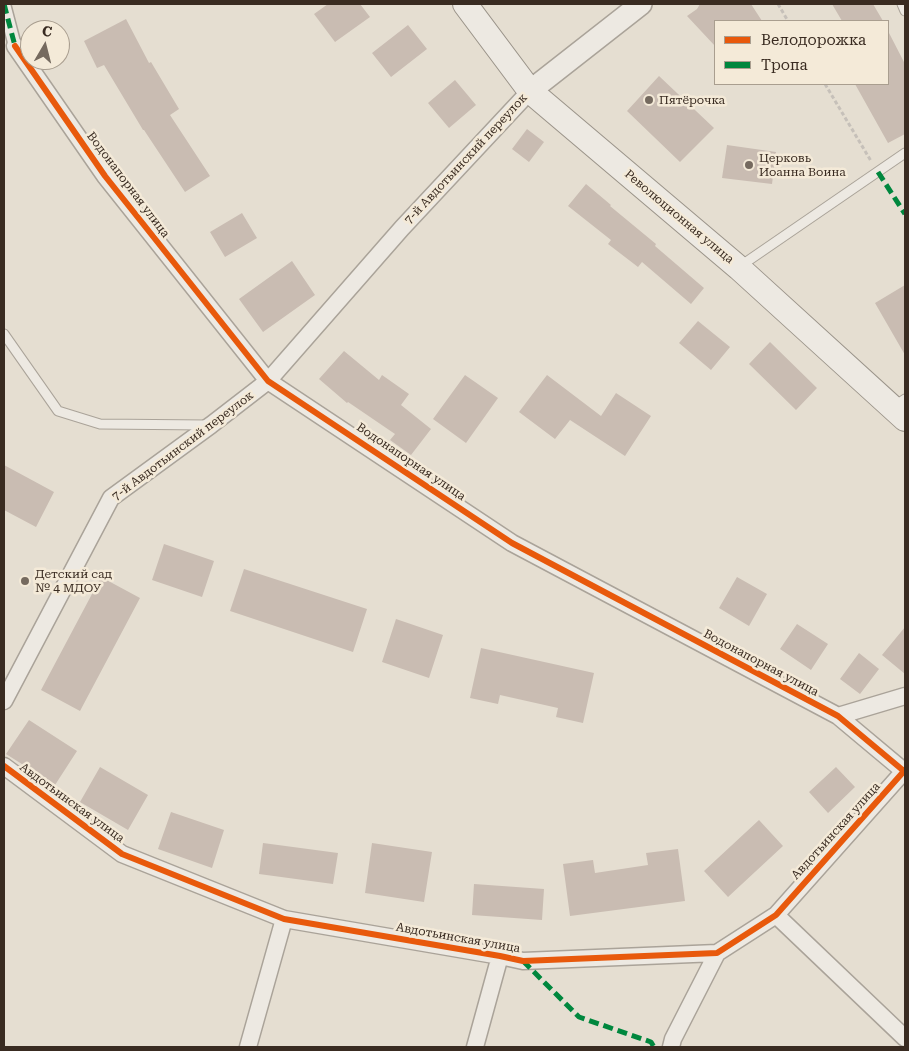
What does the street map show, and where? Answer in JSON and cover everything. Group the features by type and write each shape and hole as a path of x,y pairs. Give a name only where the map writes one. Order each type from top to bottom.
{"main road":[{"name":"Революционная улица","path":"465,4 530,91 901,408"}],"street":[{"path":"4,4 15,46"},
{"path":"530,91 641,4"},
{"name":"Водонапорная улица","path":"15,46 105,176 268,381 512,544 838,716 905,771"},
{"name":"7-й Авдотьинский переулок","path":"4,701 111,498 268,381 402,228 530,91"},
{"path":"838,716 905,696"},
{"name":"Авдотьинская улица","path":"4,766 122,854 284,920 524,961 717,953 776,915 905,771"},
{"path":"776,915 905,1038"},
{"path":"248,1047 284,920"},
{"path":"675,1045 717,953"},
{"path":"475,1047 500,956"}],"lane":[{"path":"902,4 905,11"},
{"path":"739,268 905,153"},
{"path":"4,334 58,411 100,424 211,425"}],"path":[{"path":"778,4 787,20"},
{"path":"826,85 878,172"}],"building":[{"path":"328,4 360,4 370,17 335,42 314,14"},
{"path":"700,4 751,4 761,20 714,20 714,45 687,16 697,9"},
{"path":"832,4 873,4 882,20 841,20"},
{"path":"126,19 149,63 151,62 179,109 170,115 210,176 185,192 143,130 104,65 97,68 84,41"},
{"path":"408,25 427,49 391,77 372,53"},
{"path":"889,33 905,64 905,134 888,143 856,85 889,85"},
{"path":"659,76 714,128 680,162 627,111"},
{"path":"455,80 476,105 449,128 428,103"},
{"path":"527,129 544,142 529,162 512,149"},
{"name":"Церковь Иоанна Воина","path":"727,145 776,152 772,184 722,178"},
{"path":"586,184 704,288 691,304 642,262 638,267 608,244 611,240 568,206"},
{"path":"242,213 257,238 225,257 210,232"},
{"path":"292,261 315,295 263,332 239,299"},
{"path":"905,285 905,355 875,303"},
{"path":"698,321 730,347 711,370 679,343"},
{"path":"770,342 817,388 796,410 749,364"},
{"path":"344,351 379,380 382,375 409,394 401,405 431,429 411,455 390,440 395,434 347,403 319,379"},
{"path":"465,375 498,398 466,443 433,419"},
{"path":"547,375 601,416 616,393 651,416 625,456 570,420 555,439 519,412"},
{"path":"4,465 54,492 36,527 4,510"},
{"path":"164,544 214,561 202,597 152,580"},
{"path":"244,569 367,609 353,652 230,611"},
{"path":"101,577 140,598 80,711 41,690"},
{"path":"737,577 767,594 749,626 719,608"},
{"path":"396,619 443,635 429,678 382,662"},
{"path":"797,624 828,644 811,670 780,649"},
{"path":"905,627 905,674 882,655"},
{"path":"481,648 594,673 583,723 556,717 558,708 500,695 498,704 470,698"},
{"path":"859,653 879,669 860,694 840,679"},
{"path":"29,720 77,751 55,785 6,754"},
{"path":"100,767 148,795 128,830 80,802"},
{"path":"836,767 855,787 828,813 809,792"},
{"path":"171,812 224,830 212,868 158,849"},
{"path":"759,820 783,846 728,897 704,871"},
{"path":"263,843 338,853 333,884 259,874"},
{"path":"372,843 432,852 424,902 365,893"},
{"path":"678,849 685,901 570,916 563,864 593,860 595,873 648,865 646,853"},
{"path":"474,884 544,889 542,920 472,915"}],"marked path":[{"path":"4,4 15,46"},
{"path":"878,172 905,214"},
{"path":"523,961 579,1017 651,1042 654,1047"}],"cycle path":[{"path":"15,46 105,176 268,381 512,543 838,716 905,772"},
{"path":"4,766 122,854 284,919 523,961 717,953 776,915 905,770"}],"place":[{"name":"Пятёрочка","path":"649,100"},
{"name":"Церковь Иоанна Воина","path":"749,165"},
{"name":"Детский сад № 4 МДОУ","path":"25,581"}]}
